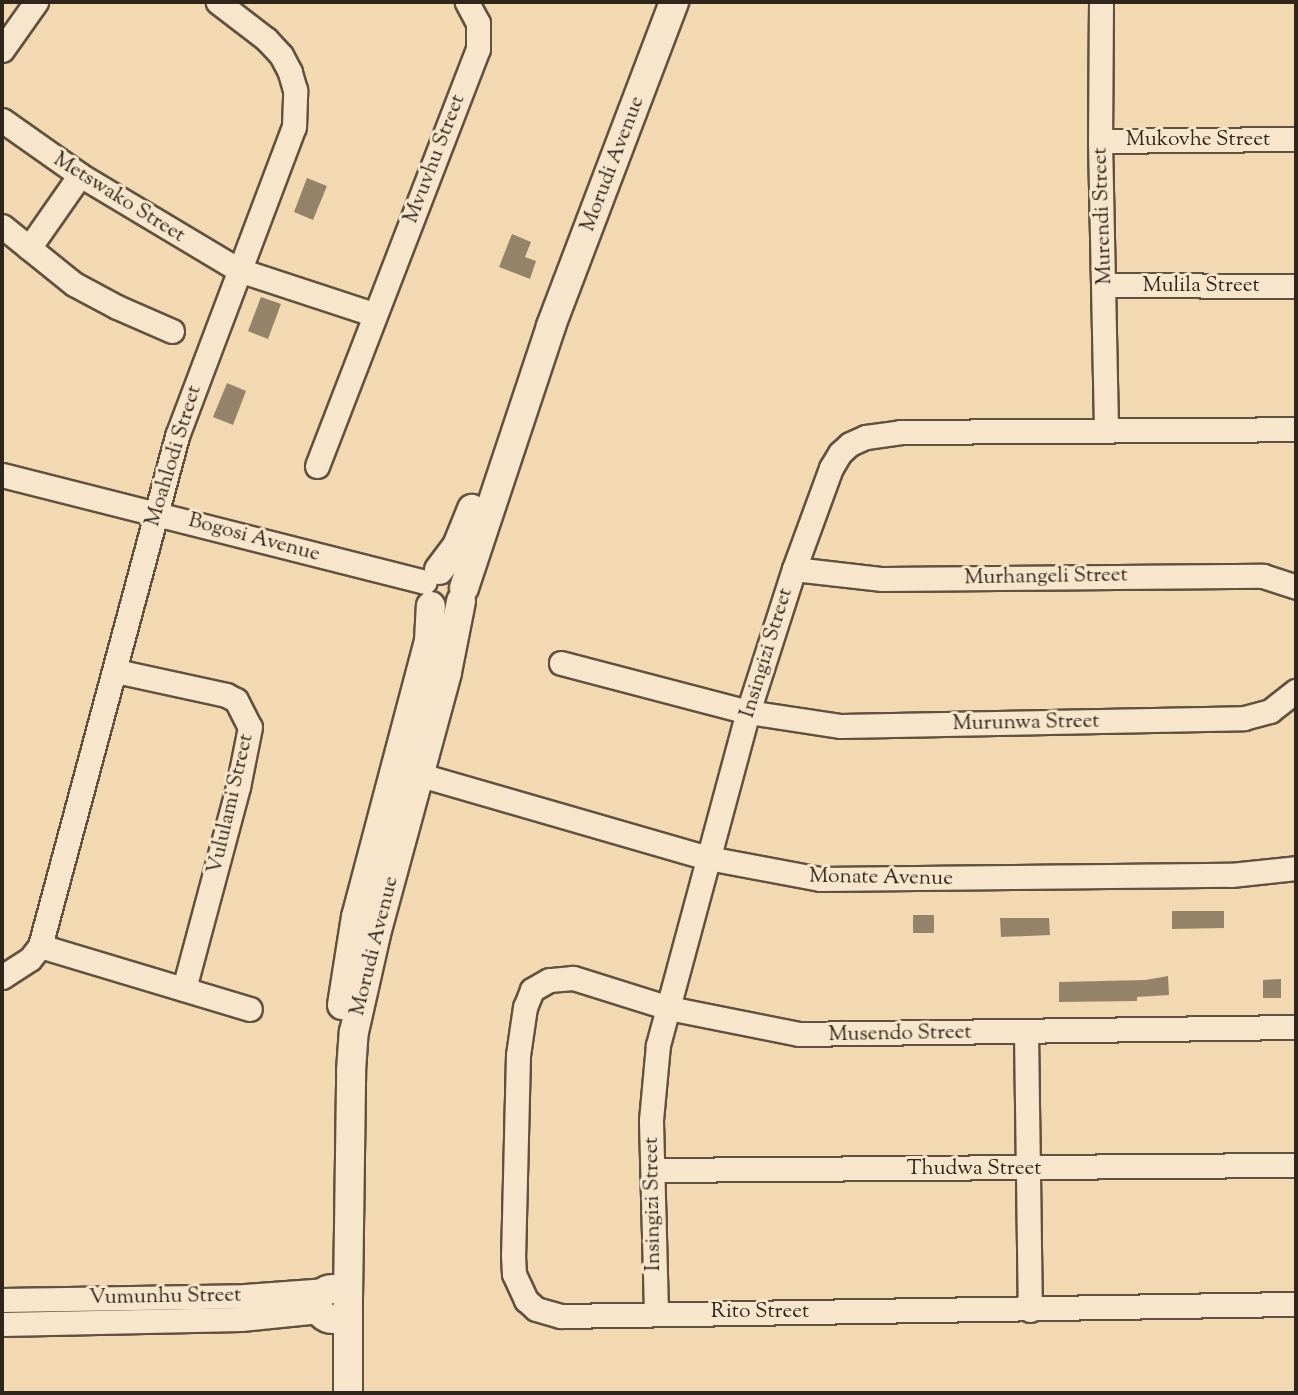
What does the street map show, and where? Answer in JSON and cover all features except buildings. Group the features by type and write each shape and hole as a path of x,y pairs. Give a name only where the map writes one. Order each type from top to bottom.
{"street":[{"path":"2,50 36,2"},
{"name":"Moahlodi Street","path":"40,946 116,671 155,512 197,378 288,151 294,127 295,90 281,55 266,39 218,2"},
{"name":"Mvuvhu Street","path":"317,466 373,314 478,49 478,23 467,2"},
{"name":"Morudi Avenue","path":"332,1393 333,1356 330,1331 334,1253 333,1099 340,1022 356,917 447,672 462,594 551,327 674,2"},
{"name":"Murendi Street","path":"1101,2 1100,141 1106,430"},
{"name":"Metswako Street","path":"2,120 80,175 239,270"},
{"name":"Mukovhe Street","path":"1100,141 1296,139"},
{"path":"29,248 80,175"},
{"path":"2,226 74,284 117,307 172,331"},
{"path":"239,270 373,314"},
{"name":"Mulila Street","path":"1105,285 1296,286"},
{"name":"Morudi Avenue","path":"408,772 429,641 431,586 462,537 494,449 551,327"},
{"name":"Insingizi Street","path":"656,1312 652,1088 658,1045 748,712 794,569 831,468 850,444 866,437 900,432 1296,429"},
{"name":"Bogosi Avenue","path":"2,474 431,586"},
{"name":"Murhangeli Street","path":"794,569 882,579 1263,576 1296,587"},
{"path":"431,586 450,609 462,594"},
{"name":"Murunwa Street","path":"561,663 748,712 841,726 1244,718 1270,711 1296,691"},
{"name":"Vululami Street","path":"116,671 226,695 236,700 250,727 238,787 184,989"},
{"name":"Monate Avenue","path":"408,772 708,858 820,879 1231,876 1296,868"},
{"path":"2,977 30,959 40,946 250,1009"},
{"name":"Musendo Street","path":"525,1007 538,984 549,979 573,978 669,1008 799,1034 1296,1027"},
{"name":"Rito Street","path":"525,1007 515,1102 513,1255 519,1288 536,1310 547,1314 1030,1310 1296,1304"},
{"path":"1026,1032 1030,1310"},
{"name":"Thudwa Street","path":"653,1170 1296,1166"},
{"name":"Vumunhu Street","path":"2,1300 244,1296 333,1305"},
{"name":"Morudi Avenue","path":"333,1305 348,1393"},
{"name":"Vumunhu Street","path":"2,1324 241,1319 333,1305"}]}
